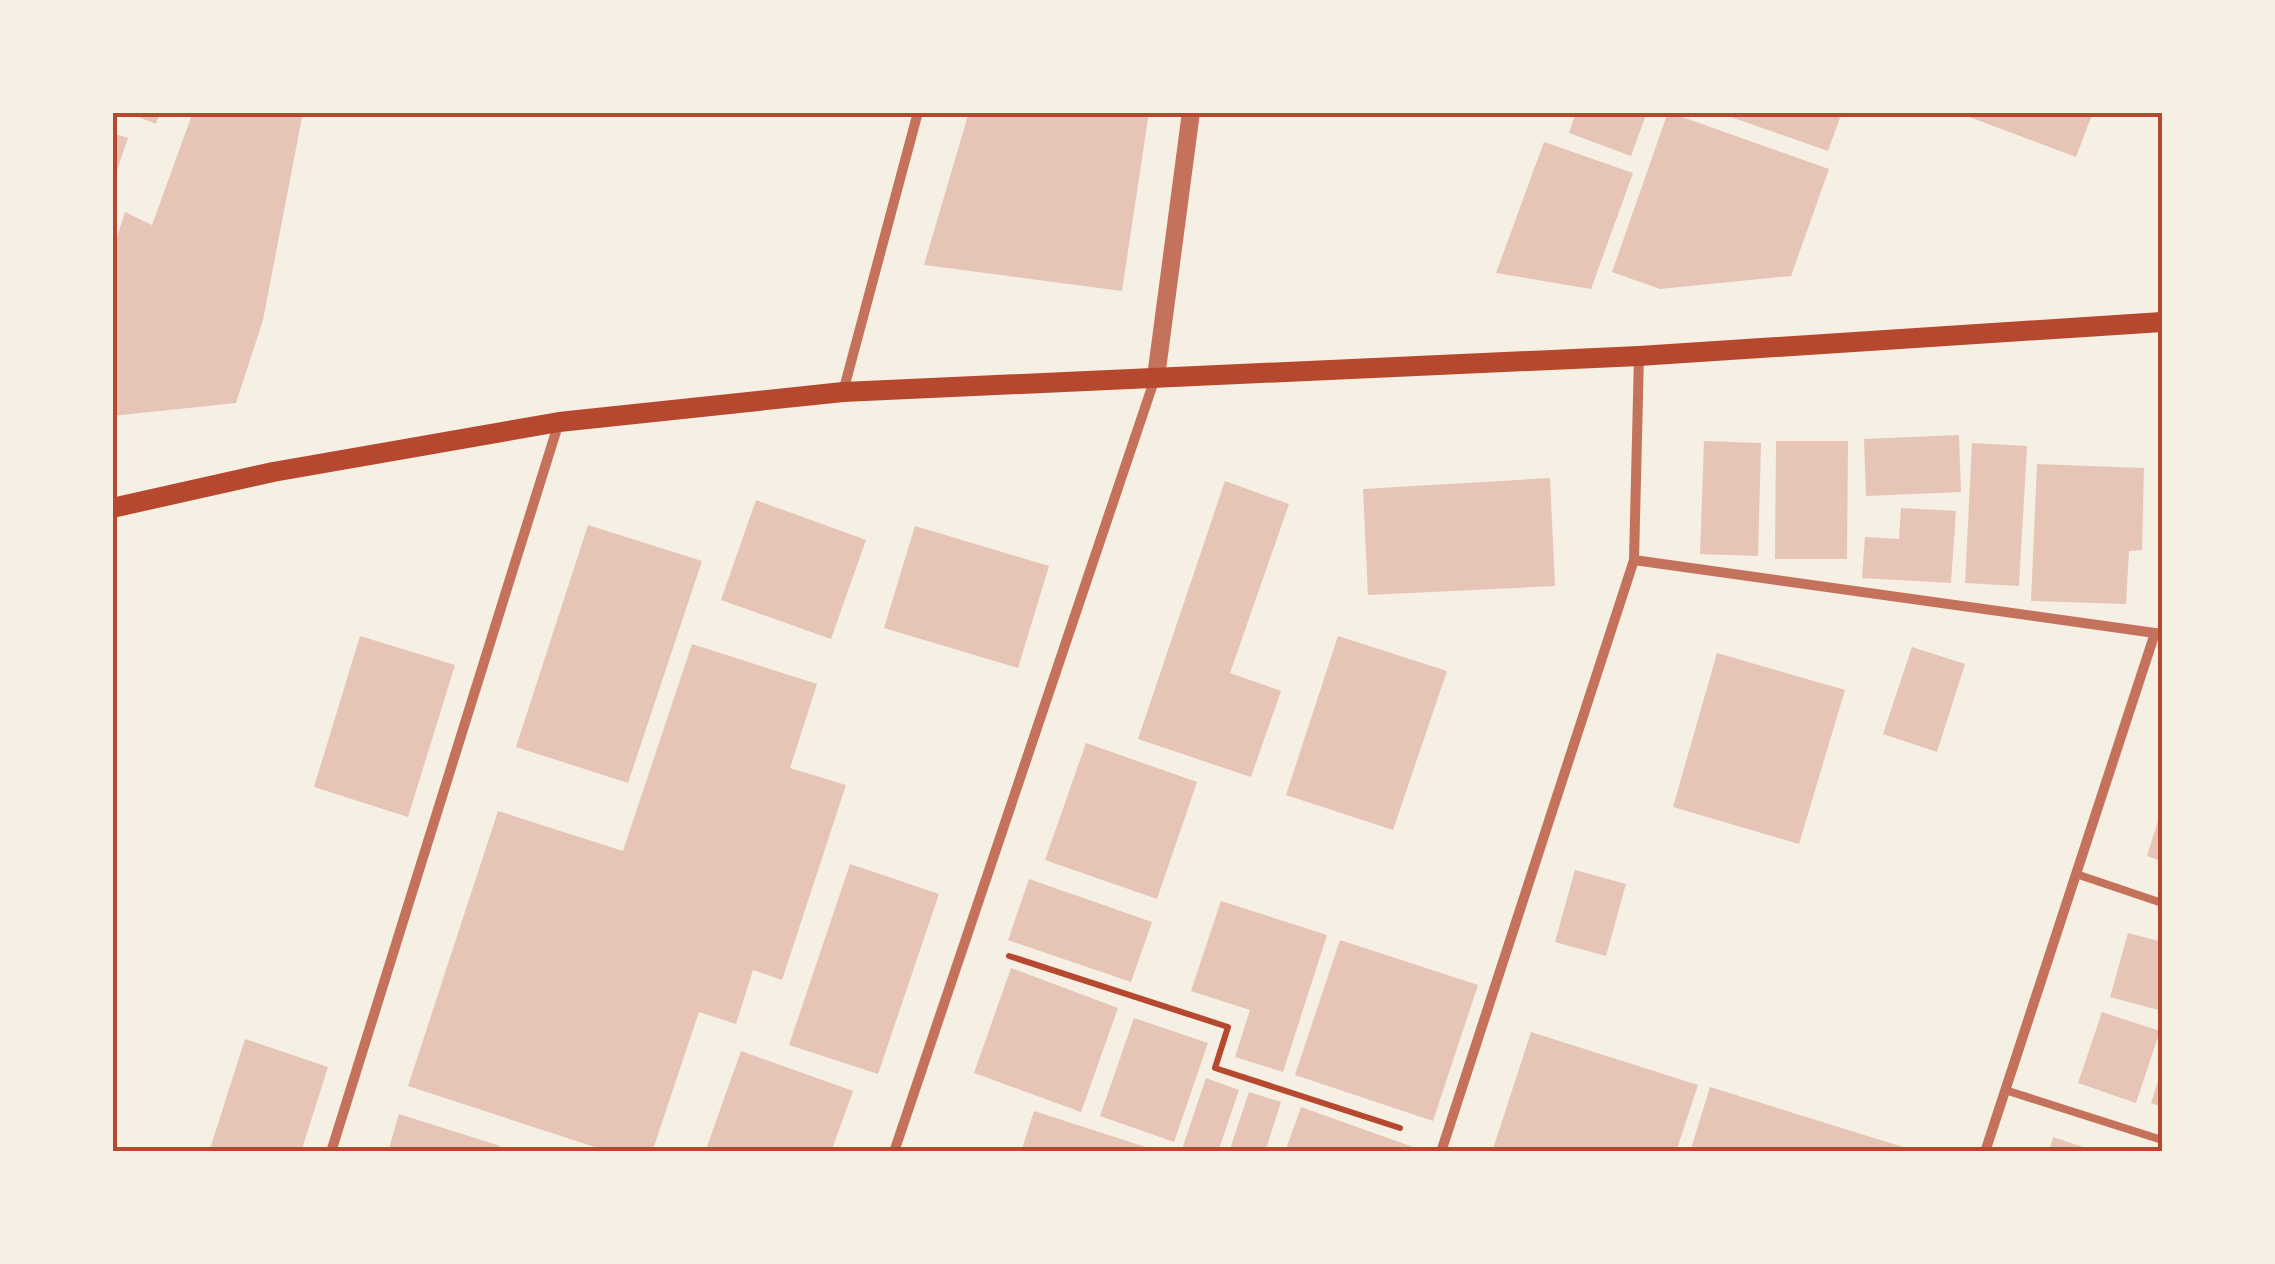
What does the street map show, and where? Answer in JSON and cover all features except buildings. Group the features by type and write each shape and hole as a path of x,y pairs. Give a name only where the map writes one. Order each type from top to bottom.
{"main road":[{"path":"112,508 273,472 558,422 843,392 1639,356 2162,322"}],"street":[{"path":"843,392 918,112"},
{"path":"894,1152 1156,377 1191,112"},
{"path":"1442,1147 1634,560 1639,356"},
{"path":"331,1152 558,422"},
{"path":"1634,560 2159,634 1985,1152"}],"lane":[{"path":"2076,874 2162,903"},
{"path":"2005,1090 2162,1140"}],"path":[{"path":"964,942 1228,1028 1215,1068 1442,1147"}]}
